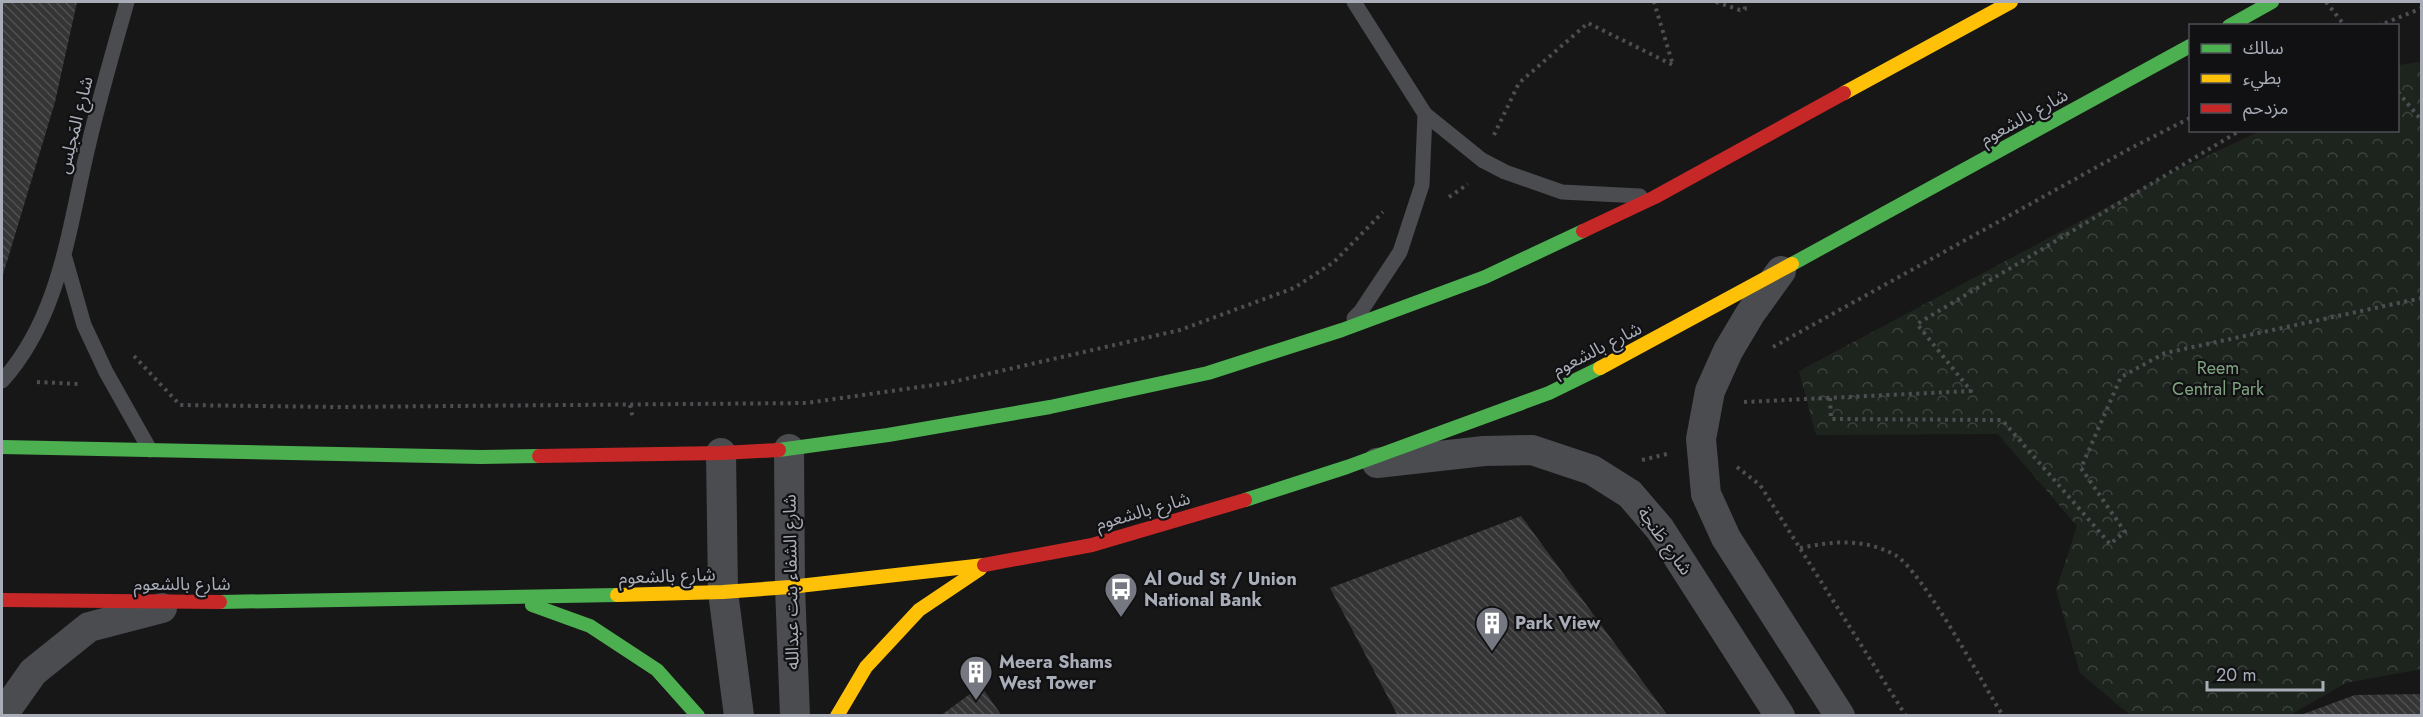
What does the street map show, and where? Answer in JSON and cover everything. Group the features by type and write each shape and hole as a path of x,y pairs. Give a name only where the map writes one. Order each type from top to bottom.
{"main road":[{"path":"2,447 481,457 721,453 789,449 888,435 1038,409 1197,375 1342,330 1485,277 1655,197 2011,2"},
{"path":"2233,24 2272,2"},
{"name":"شارع بالشعوم","path":"2,600 183,602 513,598 723,592 790,587 986,565 1100,543 1347,467 1549,393 1616,360 1781,271 2189,47"},
{"path":"837,716 866,667 920,610 986,565"},
{"path":"513,598 590,626 657,670 698,716"}],"street":[{"path":"1781,271 1750,314 1728,351 1710,391 1701,439 1706,494 1726,538 1840,716"},
{"name":"شارع الشفاء بنت عبدالله","path":"789,449 790,587 795,716"},
{"name":"شارع طَنجة","path":"1347,467 1484,452 1532,450 1592,470 1630,494 1660,529 1780,716"},
{"path":"721,453 723,592 739,716"},
{"path":"2,716 33,672 89,627 183,602"}],"lane":[{"name":"شارع المَجلِس","path":"2,381 27,346 41,319 65,258 89,144 127,2"},
{"path":"1354,2 1425,114 1482,160 1504,172 1562,192 1655,197"},
{"path":"1342,330 1361,311 1400,252 1422,184 1425,114"},
{"name":"شارع المَجلِس","path":"65,258 84,326 106,372 150,450"}],"path":[{"path":"1493,136 1519,83 1587,23 1673,65 1654,2"},
{"path":"1716,2 1740,10 1745,9 1744,2"},
{"path":"2326,2 2343,24"},
{"path":"2383,24 2421,8"},
{"path":"2399,95 2421,121"},
{"path":"1766,351 2131,148 2189,119"},
{"path":"1737,402 1971,391 1917,324 2238,132"},
{"path":"1441,202 1476,179"},
{"path":"134,356 180,405 336,407 806,403 948,383 1180,330 1294,288 1334,262 1386,209"},
{"path":"1830,398 1831,419 2002,420 2110,544 2125,532 2081,468 2121,377 2165,353 2421,298"},
{"path":"32,382 87,384"},
{"path":"1632,463 1675,451"},
{"path":"1734,465 1744,470 1760,484 1905,716"},
{"path":"1800,548 1834,541 1865,544 1896,555 1921,582 2002,716"}],"green space":[{"name":"Reem Central Park","path":"2421,62 2421,669 2346,683 2290,715 2130,715 2080,673 2056,590 2077,526 1998,434 1816,435 1799,371 2167,175 2258,132 2399,132 2399,65"}],"building":[{"path":"2,2 77,2 55,102 2,278"},
{"name":"Park View","path":"1521,516 1668,716 1398,716 1330,588"},
{"name":"Meera Shams West Tower","path":"981,686 1002,716 940,716"},
{"path":"2422,694 2422,716 2298,716 2355,695"}],"traffic: fast":[{"path":"2233,24 2272,2"},
{"path":"1792,264 2189,47"},
{"path":"779,450 888,435 1050,407 1208,373 1342,330 1485,277 1583,231"},
{"path":"1245,500 1347,467 1549,393 1600,368"},
{"path":"2,447 481,457 539,456"},
{"path":"220,602 617,595"},
{"path":"532,605 590,626 657,670 698,716"}],"traffic: slow":[{"path":"1844,93 2011,2"},
{"path":"1600,368 1792,264"},
{"path":"617,595 723,592 790,587 984,565"},
{"path":"837,716 866,667 919,610 980,569"}],"traffic: jam":[{"path":"1583,231 1655,197 1844,93"},
{"path":"539,456 779,450"},
{"path":"984,565 1092,545 1245,500"},
{"path":"2,600 220,602"}],"place":[{"name":"Al Oud St / Union National Bank","path":"1121,618"},
{"name":"Park View","path":"1492,652"},
{"name":"Meera Shams West Tower","path":"976,701"}]}
